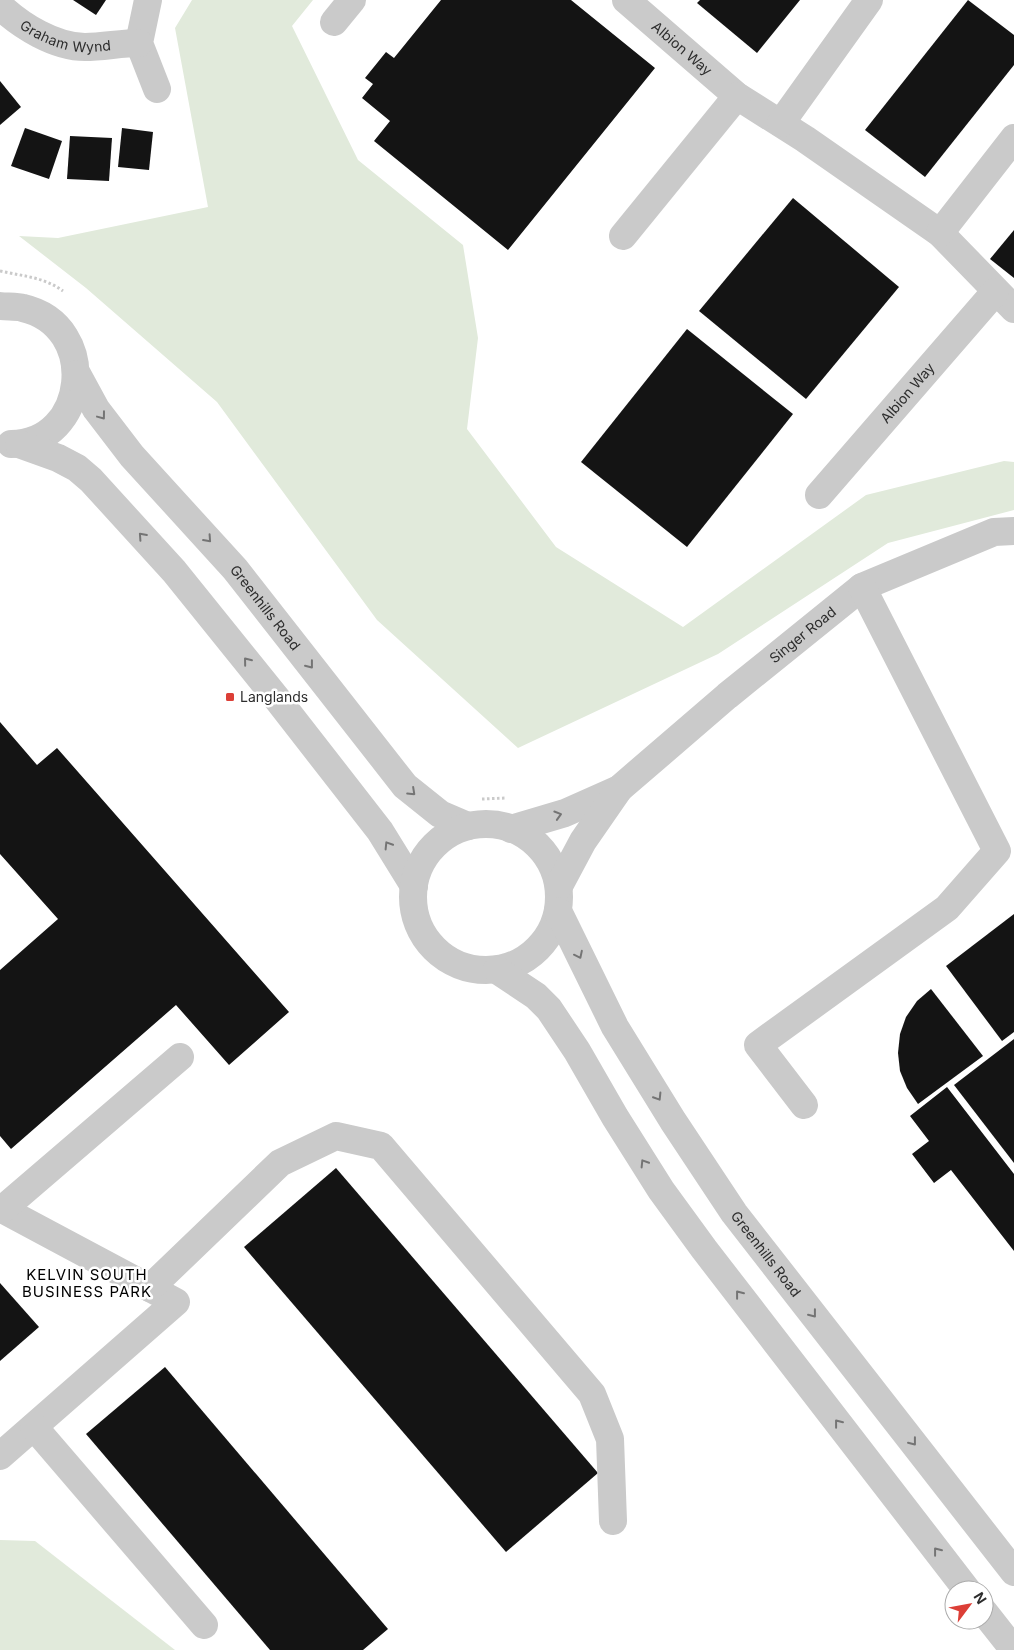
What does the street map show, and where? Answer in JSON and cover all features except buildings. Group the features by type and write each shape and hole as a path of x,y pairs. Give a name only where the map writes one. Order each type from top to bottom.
{"street":[{"path":"148,0 139,42 157,90"},
{"path":"334,22 352,0"},
{"name":"Albion Way","path":"626,0 736,96 781,123 940,233 1004,301 819,495"},
{"path":"781,123 869,0"},
{"name":"Graham Wynd","path":"0,6 14,19 58,42 85,47 139,42"},
{"path":"623,236 736,96"},
{"path":"940,233 1014,138"},
{"path":"0,306 23,308 44,316 61,332 73,352 77,374 74,397 62,417 45,433 5,444"},
{"name":"Greenhills Road","path":"77,374 96,409 132,456 235,569 405,786 440,814 468,826"},
{"path":"5,444 77,468 91,480 174,571 278,700 380,831 414,886"},
{"name":"Singer Road","path":"558,898 583,841 619,789 727,696 862,587 994,532 1014,530"},
{"path":"804,1105 758,1045 947,908 1006,846 862,587"},
{"name":"Singer Road","path":"511,829 564,814 619,789"},
{"path":"490,824 511,829 528,838 543,851 553,867 558,898 551,932 537,950 518,963 497,970 478,970 459,965 442,955 428,942 418,925 414,906 414,886 420,866 432,848 449,835 468,826 490,824"},
{"name":"Greenhills Road","path":"558,898 615,1027 673,1121 734,1213 1014,1572"},
{"path":"497,970 536,996 549,1009 577,1051 615,1117 661,1190 704,1250 959,1580"},
{"path":"0,1456 176,1302 1,1208 180,1057"},
{"path":"150,1288 280,1163 336,1136 381,1146 592,1394 610,1439 613,1521"},
{"path":"34,1427 204,1625"},
{"path":"994,1625 1014,1650"}],"path":[{"path":"0,271 32,277 53,284 67,294"},
{"path":"478,799 512,798"}],"green space":[{"path":"192,0 313,0 292,26 358,160 463,245 478,338 467,429 556,547 683,627 866,495 1004,461 1014,462 1014,510 888,543 718,654 518,748 377,620 217,402 86,288 19,236 58,238 208,207 175,28"},
{"path":"0,1540 35,1541 175,1650 0,1650"}],"place":[{"name":"Langlands","path":"230,697"}],"district":[{"name":"KELVIN SOUTH BUSINESS PARK","path":"87,1284"}]}
